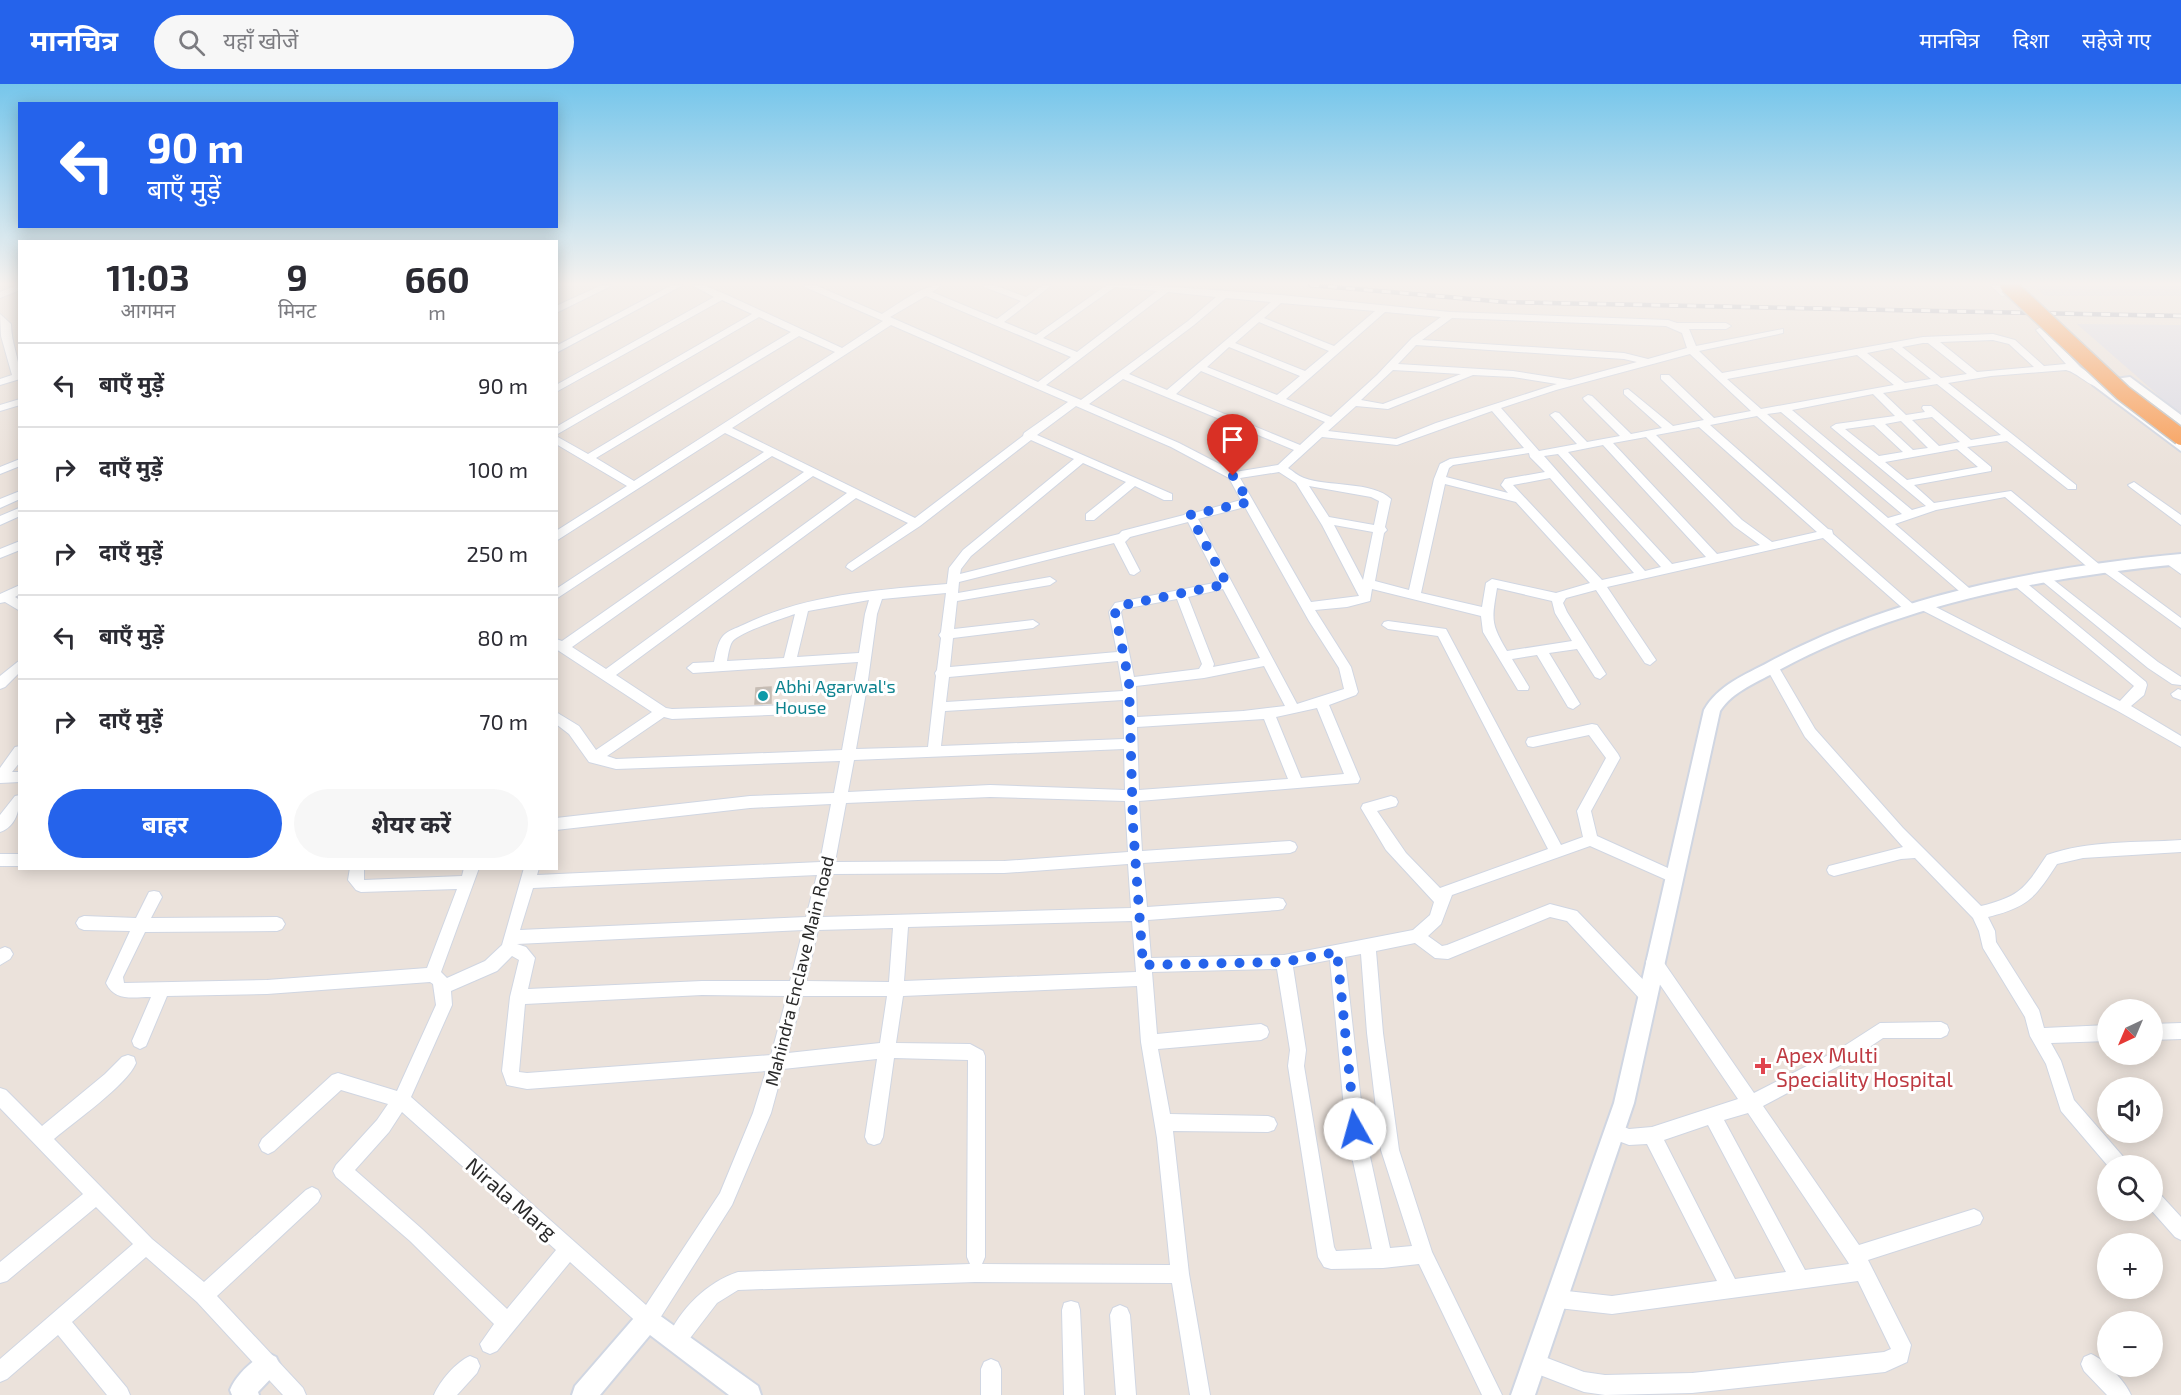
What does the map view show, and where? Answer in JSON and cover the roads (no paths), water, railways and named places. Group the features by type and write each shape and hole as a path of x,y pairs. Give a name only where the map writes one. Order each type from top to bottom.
{"highway":[{"path":"2070,346 2123,393 2181,437"},
{"path":"2084,346 2133,392 2181,428"}],"street":[{"path":"558,388 632,346"},
{"path":"558,431 703,346"},
{"path":"589,458 776,346"},
{"path":"830,346 843,352"},
{"path":"558,536 851,346"},
{"path":"948,346 1175,445 1233,476 1307,608 1345,667 1351,692 1322,705 1268,713 1131,722"},
{"path":"1054,346 1078,356"},
{"path":"1039,386 1091,346"},
{"path":"852,567 916,523 1028,435 1122,375 1159,346"},
{"path":"1169,394 1226,346"},
{"path":"1234,346 1307,375"},
{"path":"1326,346 1336,350"},
{"path":"1280,399 1340,346"},
{"path":"1233,476 1281,468 1410,346"},
{"path":"1477,346 1624,356 1647,362"},
{"path":"1691,346 1692,351 1757,411 1970,594"},
{"path":"1319,433 1397,442 1571,382 1714,346"},
{"path":"1719,377 1888,346"},
{"path":"1895,346 1937,382 2072,487"},
{"path":"1939,346 1976,376"},
{"path":"2017,346 2040,367"},
{"path":"2056,346 2076,369 2181,447"},
{"path":"0,382 18,376 4,349"},
{"path":"1859,352 1904,387"},
{"path":"1199,367 1332,421"},
{"path":"1390,367 1513,374 1571,382"},
{"path":"1414,596 1440,479 1444,466 1450,462 1532,452 1561,451 1757,411 1875,391 2040,367 2076,369"},
{"path":"1352,402 1384,407 1412,394 1475,373"},
{"path":"1122,375 1301,449"},
{"path":"1665,377 1706,422 1828,533 1916,607 2121,707 2181,742"},
{"path":"2099,385 2130,381 2181,421"},
{"path":"1875,391 1936,449"},
{"path":"1628,392 1670,429"},
{"path":"1588,399 1629,438"},
{"path":"0,408 18,403"},
{"path":"1494,407 1642,575"},
{"path":"1782,407 1909,514"},
{"path":"1907,483 1987,470 1931,411 1903,418 1836,427 1929,503"},
{"path":"1555,415 1584,446"},
{"path":"1876,422 1911,454"},
{"path":"726,429 916,523"},
{"path":"1649,434 1738,523 1770,546"},
{"path":"1028,435 1168,496"},
{"path":"1877,460 2009,437"},
{"path":"558,440 634,486"},
{"path":"1606,442 1714,558"},
{"path":"558,594 772,451"},
{"path":"1561,451 1670,569"},
{"path":"934,751 945,635 955,568 967,552 1081,459"},
{"path":"0,471 18,463"},
{"path":"1281,468 1300,481 1366,598"},
{"path":"790,710 672,714 662,712 560,645 813,471"},
{"path":"1551,474 1509,482 1507,485 1599,585 1650,660"},
{"path":"1440,479 1521,499"},
{"path":"1300,481 1374,494 1385,499 1381,530 1366,598"},
{"path":"1090,517 1133,482"},
{"path":"2134,485 2181,521"},
{"path":"607,675 855,493"},
{"path":"1885,523 1909,514 2007,493 2100,567 2181,624"},
{"path":"3,502 18,495"},
{"path":"3,502 18,511"},
{"path":"952,588 1190,515 1249,502"},
{"path":"0,521 18,512"},
{"path":"1190,515 1293,709"},
{"path":"1324,520 1381,530"},
{"path":"1523,687 1489,632 1488,613 1492,583 1558,598 1561,595 1599,585 1828,533"},
{"path":"1119,538 1134,571"},
{"path":"0,554 18,546"},
{"path":"1522,1395 1558,1299 1624,1103 1712,710 1719,700 1737,686 1773,669 1815,644 1916,607 2100,567 2177,563"},
{"path":"2046,578 2179,690"},
{"path":"719,666 726,641 731,636 770,617 803,607 952,588 1050,581"},
{"path":"1200,1395 1180,1274 1163,1122 1149,1042 1135,858 1129,689 1115,612 1119,606 1227,584"},
{"path":"1368,584 1488,613"},
{"path":"2020,584 2140,685 2142,688 2139,692 2121,707"},
{"path":"3,597 18,590"},
{"path":"1181,594 1208,664 1204,673"},
{"name":"Mahindra Enclave Main Road","path":"648,1319 726,1198 762,1113 826,868 848,757 871,614 877,596"},
{"path":"3,597 18,606"},
{"path":"1307,608 1366,598"},
{"path":"1558,598 1561,613 1600,674"},
{"path":"790,660 803,607"},
{"path":"945,635 1033,624"},
{"path":"1388,625 1442,632 1557,852"},
{"path":"1503,656 1579,644"},
{"path":"1540,650 1573,704"},
{"path":"941,673 1124,656"},
{"path":"693,668 865,657"},
{"path":"938,707 1129,689 1268,661"},
{"path":"2,679 18,666"},
{"path":"1773,669 1810,733 1978,913 1987,931 1988,943 2033,1015 2038,1036 2053,1061 2067,1105 2110,1155"},
{"path":"2,679 18,680"},
{"path":"558,824 750,802 990,791 1133,796 1353,778 1322,705"},
{"path":"594,758 662,712"},
{"path":"1268,713 1297,784"},
{"path":"558,718 574,730 594,758 616,764 848,757 934,751 1131,744"},
{"path":"1533,742 1592,729 1613,758 1584,811 1591,840"},
{"path":"0,778 18,754"},
{"path":"0,778 18,777"},
{"path":"1391,802 1368,808 1378,830 1403,863 1441,899"},
{"path":"0,826 18,803"},
{"path":"518,997 702,988 896,989 1284,962 1417,936 1436,919 1441,899 1446,891 1457,885 1591,840 1674,877"},
{"path":"154,897 114,983 120,990 438,981 491,966 509,943 530,875 826,868 1004,867 1290,848"},
{"path":"1978,913 2016,904 2022,900 2052,859 2083,852 2180,848"},
{"path":"1834,870 1901,853 1919,852"},
{"path":"0,860 18,860"},
{"path":"357,870 355,880 361,886 470,875 438,981 444,1005 401,1100 383,1126 342,1171 416,1234 507,1323"},
{"path":"509,943 812,924 1139,914 1278,904"},
{"path":"1417,936 1440,953 1448,952 1550,910 1562,911 1572,916 1624,974 1647,995"},
{"path":"874,1137 896,989 901,922"},
{"path":"84,923 278,924"},
{"path":"509,943 526,958 518,997 510,1071 513,1079 527,1081 777,1062 887,1050 970,1052 978,1056 976,1257"},
{"path":"1368,946 1375,1033 1390,1150 1424,1255 1492,1395"},
{"path":"1337,952 1355,1129 1383,1259"},
{"path":"1284,962 1298,1050 1296,1066 1325,1250 1330,1260 1383,1259 1424,1255"},
{"path":"1534,1363 1584,1382 1605,1385 1692,1383 1885,1362 1900,1355 1901,1345 1859,1263 1654,962"},
{"path":"140,1041 162,989"},
{"path":"1614,1131 1629,1137 1652,1135 1749,1104 1844,1055 1880,1031 1941,1030"},
{"path":"2163,1032 2181,1031"},
{"path":"1149,1042 1261,1032"},
{"path":"2038,1036 2097,1033"},
{"path":"41,1138 128,1063"},
{"name":"Nirala Marg","path":"268,1145 338,1081 401,1100 648,1319 749,1395"},
{"path":"0,1096 146,1245 204,1295 296,1395"},
{"path":"1712,1115 1800,1279"},
{"path":"1163,1122 1268,1124"},
{"path":"1652,1135 1730,1288"},
{"path":"3,1265 96,1195"},
{"path":"204,1295 312,1196"},
{"path":"2163,1209 2178,1223"},
{"path":"1558,1299 1612,1305 1800,1279 1859,1263 1974,1218"},
{"path":"0,1372 146,1245"},
{"path":"490,1344 569,1249"},
{"path":"677,1339 709,1296 726,1283 738,1281 975,1273 1180,1274"},
{"path":"1071,1310 1074,1395"},
{"path":"1120,1315 1126,1395"},
{"path":"584,1395 648,1319"},
{"path":"58,1320 120,1395"},
{"path":"2091,1364 2121,1395"},
{"path":"247,1395 242,1390 268,1365"},
{"path":"444,1395 470,1366"},
{"path":"991,1395 992,1369"}],"place":[{"name":"Abhi Agarwal's House","path":"763,696"},
{"name":"Apex Multi Speciality Hospital","path":"1763,1066"}]}
